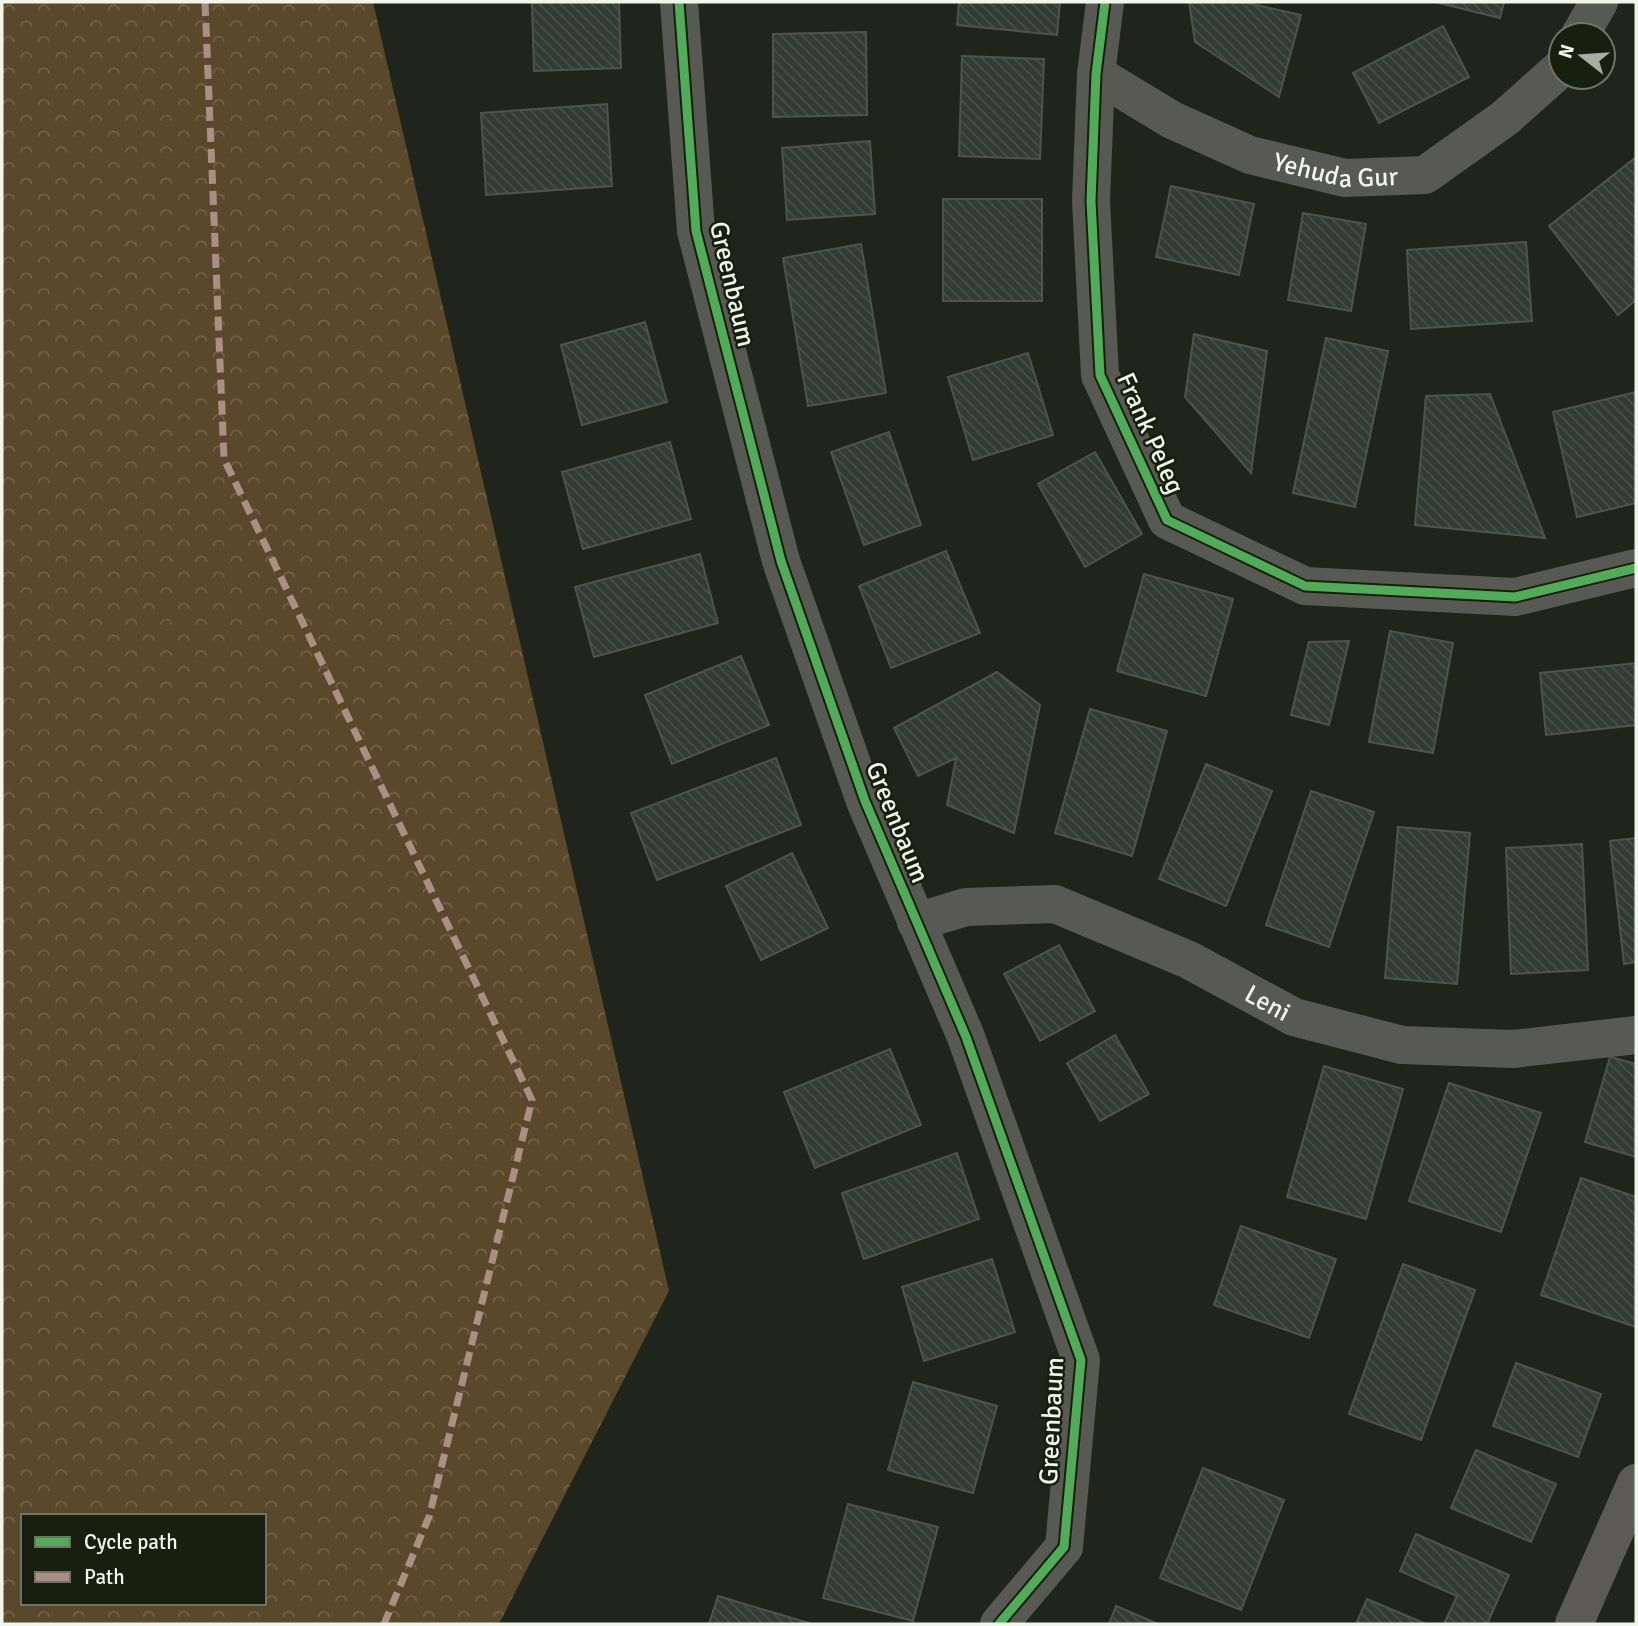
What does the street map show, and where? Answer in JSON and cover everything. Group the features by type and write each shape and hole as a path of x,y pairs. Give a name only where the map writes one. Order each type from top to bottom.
{"street":[{"name":"Greenbaum","path":"679,2 696,231 781,561 865,801 966,1037 1081,1360 1064,1546 999,1624"},
{"name":"Frank Peleg","path":"1105,2 1096,74 1091,201 1100,375 1167,520 1305,586 1515,597 1636,568"},
{"path":"1588,21 1599,2"},
{"name":"Yehuda Gur","path":"1096,74 1172,120 1251,155 1345,178 1425,175 1506,118 1547,81"},
{"name":"Leni","path":"916,922 966,907 1055,904 1189,960 1294,1017 1402,1045 1513,1049 1636,1035"},
{"path":"1574,1624 1636,1483"}],"green space":[{"path":"2,2 373,2 669,1291 499,1624 2,1624"}],"building":[{"path":"532,2 619,2 621,68 534,71"},
{"path":"959,2 1060,2 1057,35 957,25"},
{"path":"1189,2 1243,2 1301,15 1279,97 1195,42"},
{"path":"1435,2 1504,2 1500,18"},
{"path":"1443,26 1469,77 1379,123 1353,73"},
{"path":"866,32 867,115 773,117 773,34"},
{"path":"962,56 1044,59 1040,159 959,156"},
{"path":"607,104 612,186 486,195 481,113"},
{"path":"870,141 875,214 787,220 782,148"},
{"path":"1636,157 1636,300 1618,315 1549,226"},
{"path":"1171,186 1254,204 1239,275 1156,257"},
{"path":"943,199 1042,199 1042,301 943,301"},
{"path":"1303,213 1366,224 1351,311 1288,300"},
{"path":"1526,242 1532,321 1411,329 1407,250"},
{"path":"861,244 886,393 808,406 783,258"},
{"path":"645,322 667,402 582,425 561,345"},
{"path":"1194,334 1267,351 1251,473 1185,397"},
{"path":"1326,338 1388,351 1355,507 1293,493"},
{"path":"1028,353 1053,435 973,460 948,377"},
{"path":"1636,392 1636,503 1577,517 1553,412"},
{"path":"1490,394 1545,538 1415,525 1426,396"},
{"path":"889,432 921,525 864,545 831,452"},
{"path":"670,442 691,519 583,549 562,472"},
{"path":"1095,452 1142,534 1085,567 1038,484"},
{"path":"946,551 980,633 891,668 859,586"},
{"path":"700,554 718,623 594,657 575,587"},
{"path":"1144,574 1233,599 1206,696 1117,671"},
{"path":"1390,631 1453,643 1433,753 1369,742"},
{"path":"1349,641 1329,725 1291,715 1309,642"},
{"path":"741,656 769,725 672,764 645,695"},
{"path":"1636,663 1636,725 1546,735 1540,673"},
{"path":"997,672 1040,705 1014,833 947,805 956,758 918,776 894,728"},
{"path":"1090,709 1167,731 1132,856 1055,833"},
{"path":"776,758 801,825 657,880 631,813"},
{"path":"1206,764 1272,791 1226,906 1159,879"},
{"path":"1311,791 1374,812 1329,947 1266,925"},
{"path":"1398,827 1470,833 1457,984 1385,978"},
{"path":"1636,838 1636,962 1624,964 1610,841"},
{"path":"1582,844 1588,970 1511,974 1506,848"},
{"path":"792,853 828,928 761,960 726,886"},
{"path":"1059,945 1095,1011 1040,1041 1004,974"},
{"path":"1115,1035 1149,1094 1100,1121 1067,1063"},
{"path":"890,1049 921,1125 815,1168 784,1092"},
{"path":"1610,1057 1636,1064 1636,1157 1585,1142"},
{"path":"1324,1066 1403,1089 1366,1219 1287,1197"},
{"path":"1449,1083 1541,1113 1501,1232 1409,1201"},
{"path":"957,1153 979,1219 864,1259 842,1193"},
{"path":"1581,1178 1636,1197 1636,1327 1541,1295"},
{"path":"1241,1226 1336,1259 1309,1338 1214,1305"},
{"path":"992,1259 1015,1332 924,1361 902,1287"},
{"path":"1403,1264 1475,1290 1421,1440 1349,1414"},
{"path":"1516,1363 1601,1394 1578,1457 1493,1426"},
{"path":"913,1382 997,1406 973,1493 888,1470"},
{"path":"1476,1450 1556,1484 1531,1542 1451,1508"},
{"path":"1203,1468 1284,1500 1241,1610 1160,1578"},
{"path":"848,1504 938,1527 913,1621 823,1598"},
{"path":"1416,1534 1509,1575 1487,1624 1444,1624 1457,1596 1400,1571"},
{"path":"718,1596 812,1624 709,1624"},
{"path":"1367,1599 1426,1624 1356,1624"},
{"path":"1116,1606 1158,1624 1109,1624"}],"marked path":[{"path":"205,2 224,459 532,1100 429,1517 384,1624"}],"cycle path":[{"path":"679,2 696,231 781,561 865,801 966,1037 1081,1360 1064,1547 999,1624"},
{"path":"1105,2 1096,74 1091,201 1100,375 1167,520 1305,586 1515,597 1636,568"}]}
